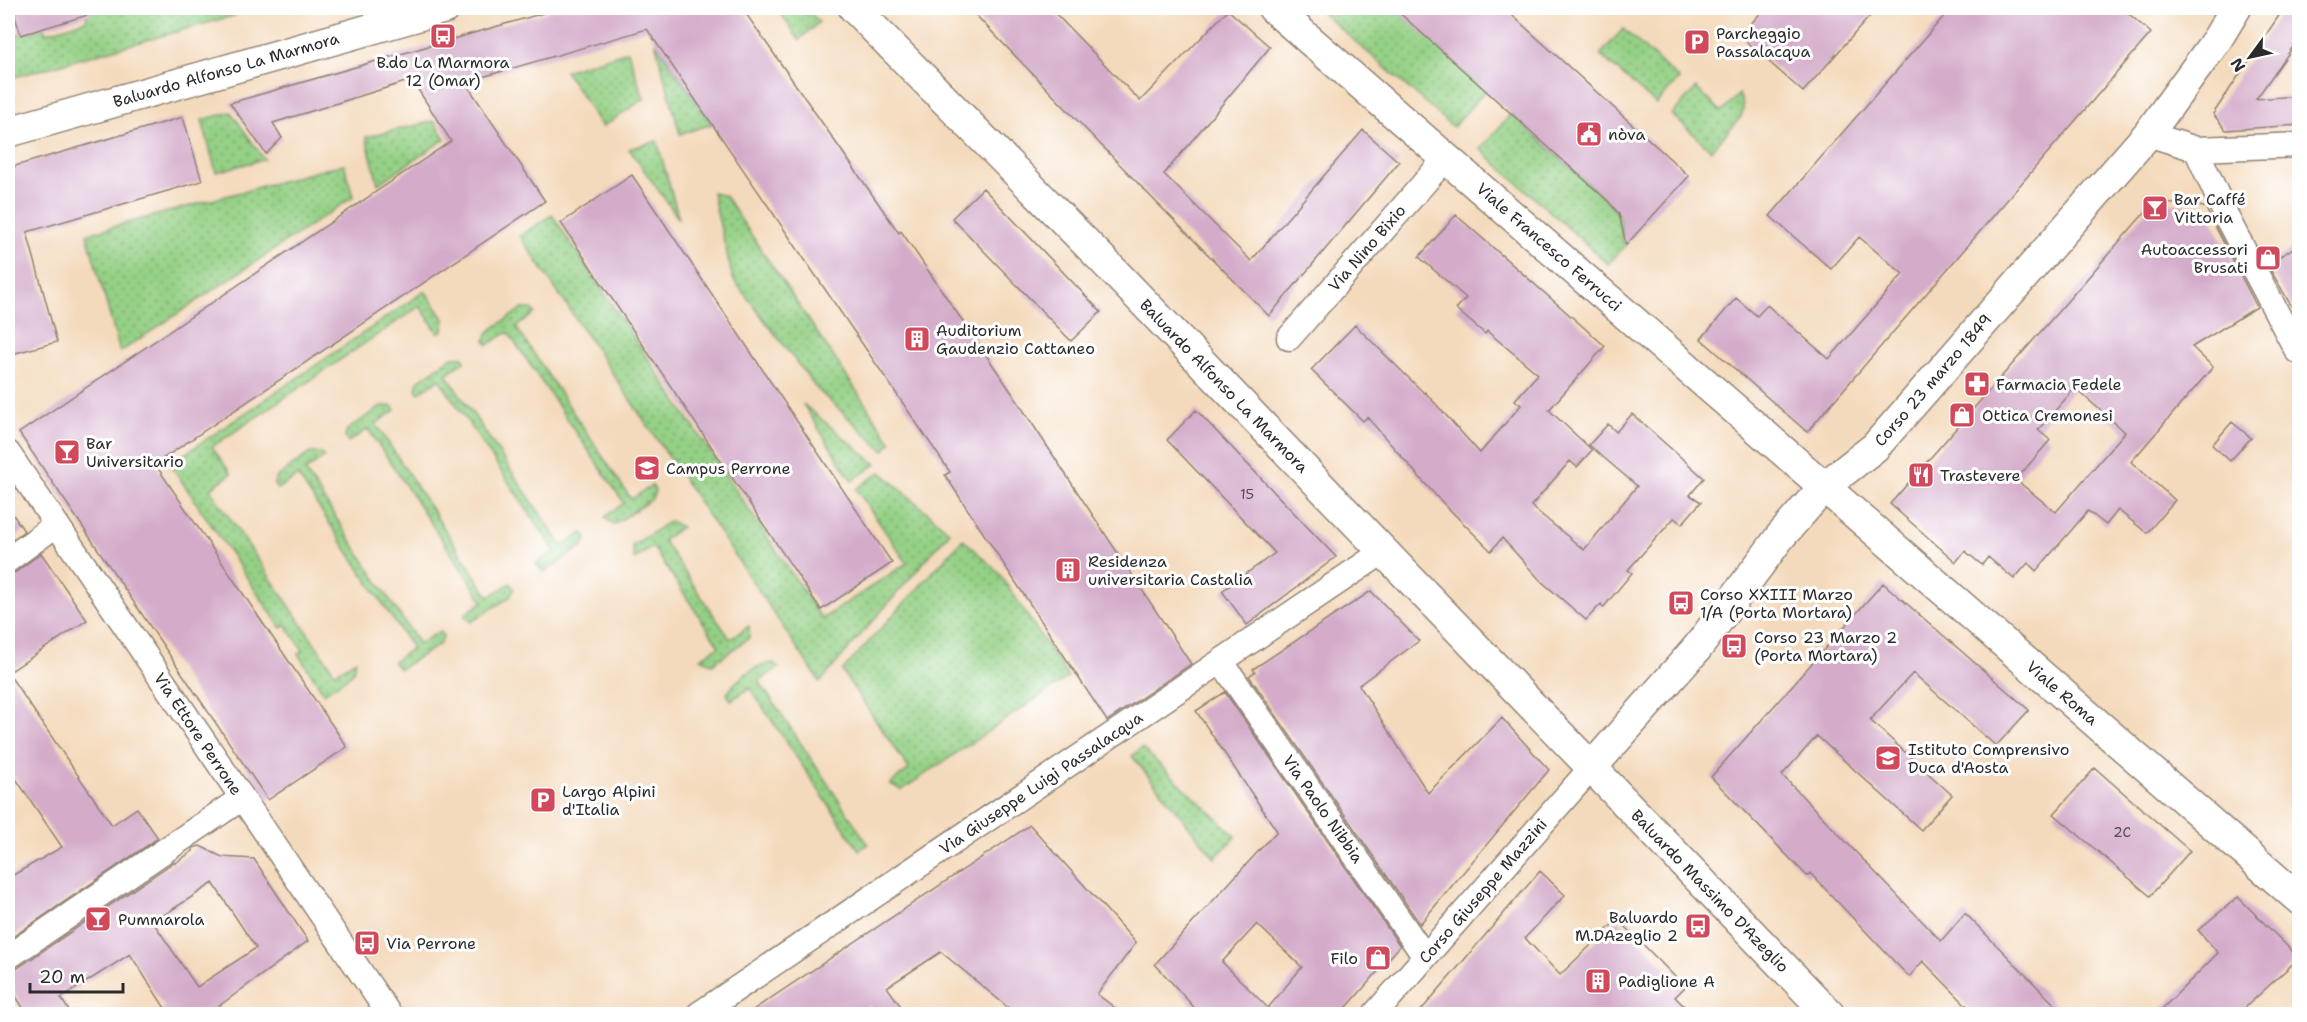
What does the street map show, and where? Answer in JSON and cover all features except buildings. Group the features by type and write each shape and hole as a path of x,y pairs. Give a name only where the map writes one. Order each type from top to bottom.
{"street":[{"name":"Baluardo Alfonso La Marmora","path":"8,132 445,8"},
{"name":"Baluardo Alfonso La Marmora","path":"854,8 1099,256 1592,767"},
{"name":"Viale Francesco Ferrucci","path":"1273,8 1825,486"},
{"name":"Corso 23 marzo 1849","path":"1592,767 1698,646 1780,537 1825,486 1875,447 2148,134 2216,41 2236,8"},
{"path":"2148,134 2196,149 2300,145"},
{"path":"2196,149 2230,224 2297,351"},
{"name":"Via Nino Bixio","path":"1289,338 1446,158"},
{"name":"Via Ettore Perrone","path":"8,453 389,1014"},
{"name":"Viale Roma","path":"1825,486 2300,900"},
{"path":"8,560 56,525"},
{"name":"Via Giuseppe Luigi Passalacqua","path":"699,1014 1384,551"},
{"name":"Via Paolo Nibbia","path":"1221,661 1425,957"},
{"name":"Corso Giuseppe Mazzini","path":"1375,1014 1592,767"},
{"name":"Baluardo Massimo D'Azeglio","path":"1592,767 1829,1014"},
{"path":"8,957 242,798"}],"green space":[{"path":"100,8 234,8 236,15 8,79 8,37 44,28 46,33 87,20 86,12"},
{"path":"777,8 805,8 819,22 799,40"},
{"path":"1317,8 1394,8 1486,90 1453,127"},
{"path":"1623,29 1679,79 1656,104 1600,55"},
{"path":"655,42 712,124 680,134"},
{"path":"628,51 644,99 602,127 565,71"},
{"path":"1696,88 1722,112 1739,94 1742,103 1741,117 1711,150 1672,115"},
{"path":"231,112 264,159 216,172 202,120"},
{"path":"1511,114 1608,201 1615,210 1620,219 1622,240 1627,244 1608,264 1480,149"},
{"path":"434,121 445,139 378,184 366,137"},
{"path":"657,141 679,219 629,149"},
{"path":"344,164 353,197 120,352 87,234"},
{"path":"712,192 725,196 891,442 884,451 817,389 733,279"},
{"path":"552,215 822,619 907,563 856,489 881,472 950,532 820,682 520,236"},
{"path":"425,291 445,320 443,330 438,333 420,306 212,447 231,474 210,489 335,673 356,660 352,674 324,693 298,654 303,650 286,625 281,628 170,464"},
{"path":"521,309 532,309 535,313 516,327 631,499 652,485 655,491 652,499 613,525 605,517 624,503 508,332 488,345 485,341 487,333"},
{"path":"452,357 463,357 465,361 446,374 562,546 583,533 587,538 583,546 544,572 536,564 555,551 439,379 419,393 416,389 418,381"},
{"path":"803,404 876,464 852,481"},
{"path":"381,406 392,406 395,410 376,424 489,597 510,583 514,589 510,597 471,622 464,615 483,601 368,429 348,442 345,437 347,430"},
{"path":"310,453 321,453 324,457 305,471 419,644 440,631 443,636 440,644 400,669 393,662 412,648 298,476 277,489 274,485 277,477"},
{"path":"670,521 681,527 663,540 730,639 749,626 749,638 712,664 701,658 719,646 653,547 634,559 632,546"},
{"path":"963,539 999,573 1068,677 902,790 890,784 909,769 842,671"},
{"path":"774,663 778,668 759,681 868,844 859,850 750,688 731,700 727,694 747,673 760,666"},
{"path":"1142,748 1236,836 1215,858 1132,756"}],"place":[{"name":"B.do La Marmora 12 (Omar)","path":"443,36"},
{"name":"Parcheggio Passalacqua","path":"1697,42"},
{"name":"nòva","path":"1589,134"},
{"name":"Bar Caffé Vittoria","path":"2155,208"},
{"name":"Autoaccessori Brusati","path":"2268,258"},
{"name":"Auditorium Gaudenzio Cattaneo","path":"917,339"},
{"name":"Farmacia Fedele","path":"1977,384"},
{"name":"Ottica Cremonesi","path":"1962,415"},
{"name":"Bar Universitario","path":"67,452"},
{"name":"Campus Perrone","path":"647,468"},
{"name":"Trastevere","path":"1921,475"},
{"name":"Residenza universitaria Castalia","path":"1068,570"},
{"name":"Corso XXIII Marzo 1/A (Porta Mortara)","path":"1681,603"},
{"name":"Corso 23 Marzo 2 (Porta Mortara)","path":"1734,646"},
{"name":"Istituto Comprensivo Duca d'Aosta","path":"1888,758"},
{"name":"Largo Alpini d'Italia","path":"543,800"},
{"name":"Pummarola","path":"98,919"},
{"name":"Baluardo M.DAzeglio 2","path":"1698,926"},
{"name":"Via Perrone","path":"367,943"},
{"name":"Filo","path":"1378,958"},
{"name":"Padiglione A","path":"1598,981"}]}
